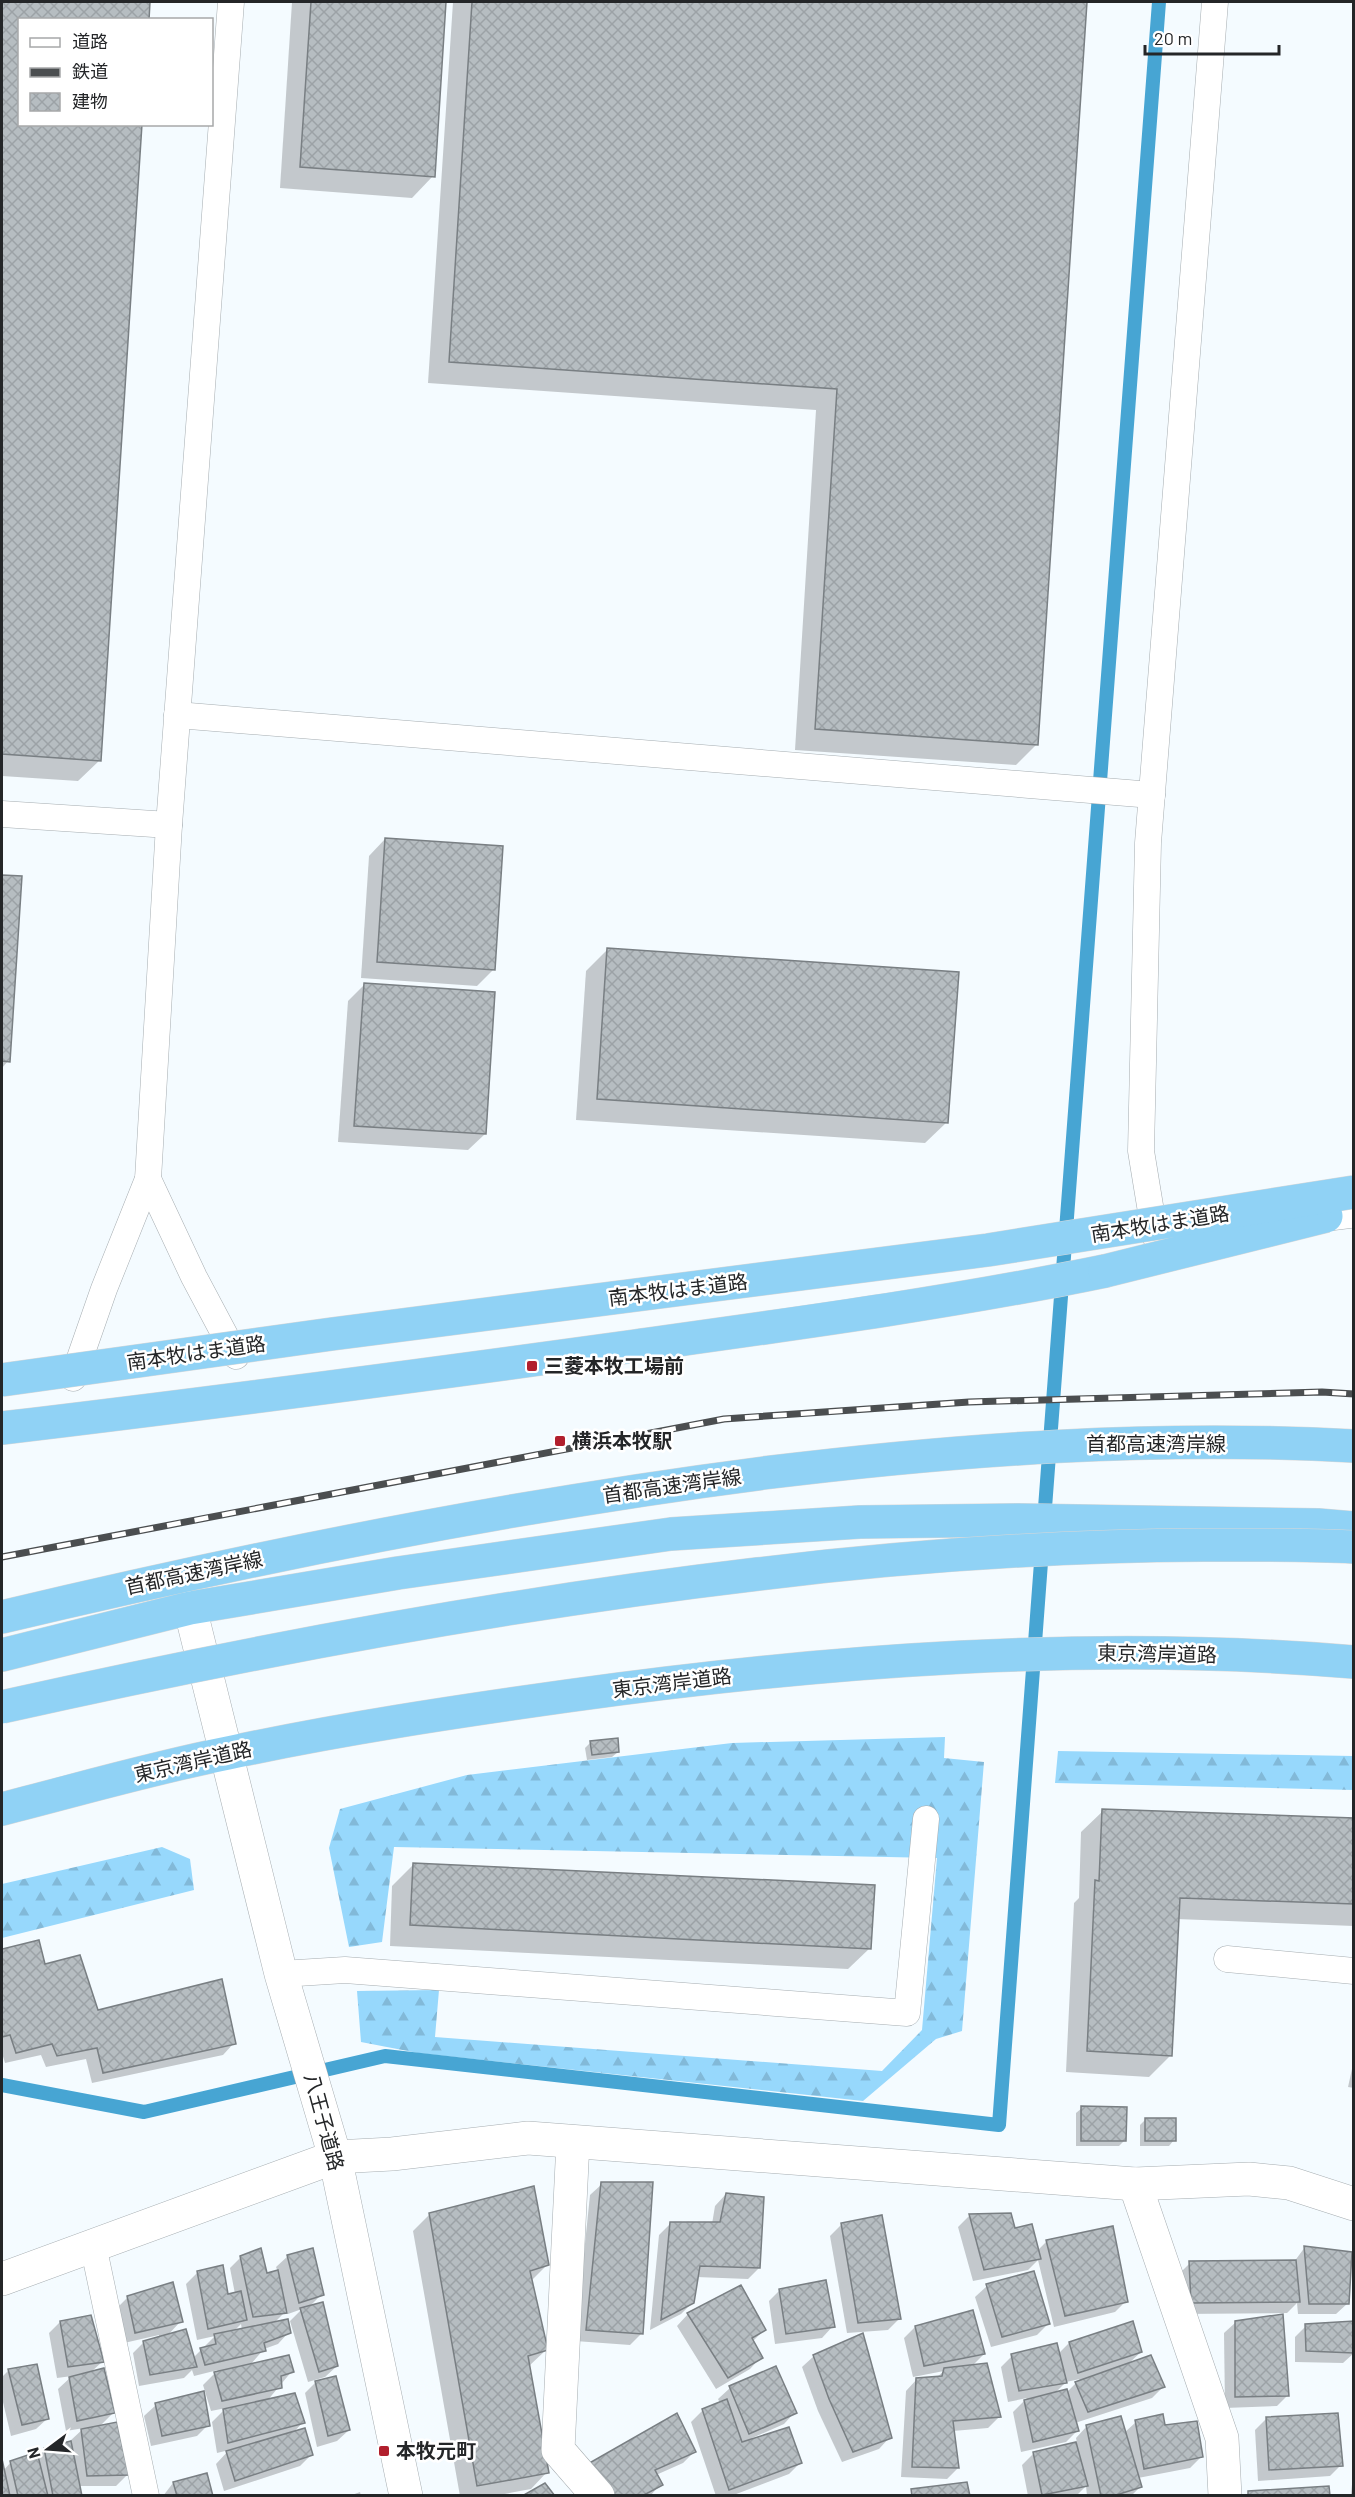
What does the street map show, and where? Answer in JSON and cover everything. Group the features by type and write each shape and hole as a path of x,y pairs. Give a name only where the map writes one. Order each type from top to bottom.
{"highway":[{"name":"南本牧はま道路","path":"2,1360 332,1315 984,1232 1353,1174"},
{"name":"南本牧はま道路","path":"2,1380 332,1334 988,1250 1353,1192"},
{"path":"2,1428 401,1378 922,1305 1106,1271 1353,1210"},
{"path":"2,1388 332,1315"},
{"name":"首都高速湾岸線","path":"2,1617 156,1580 404,1528 647,1488 885,1458 1095,1443 1353,1446"},
{"path":"2,1654 190,1608 399,1573 671,1534 860,1522 1018,1520 1318,1525 1353,1528"},
{"path":"2,1707 176,1668 430,1620 662,1585 846,1563 891,1558 1103,1546 1312,1545 1353,1547"},
{"name":"東京湾岸道路","path":"2,1809 227,1753 455,1712 674,1681 901,1660 1106,1652 1353,1662"}],"street":[{"path":"2,1388 1353,1210"},
{"name":"八王子道路","path":"190,1608 281,1974 335,2157 406,2496"},
{"path":"2,2279 335,2157 392,2154 528,2138 1135,2184 1249,2179 1289,2183 1353,2204"},
{"path":"573,2142 558,2450 598,2496"},
{"path":"1135,2184 1221,2438 1225,2496"}],"lane":[{"path":"73,1378 104,1288 148,1179 169,825 231,2"},
{"path":"1155,1236 1141,1150 1148,843 1215,2"},
{"path":"177,715 1152,795"},
{"path":"2,814 169,825"},
{"path":"148,1179 194,1277 236,1356"},
{"path":"281,1974 345,1970 907,2013 926,1819"},
{"path":"1227,1959 1353,1971"},
{"path":"93,2245 146,2496"}],"green space":[{"path":"945,1737 944,1758 984,1762 962,2031 936,2039 863,2101 418,2053 361,2042 357,1991 439,1990 435,2037 882,2071 922,2030 937,1858 394,1847 382,1942 349,1947 329,1848 340,1809 467,1775 732,1743"},
{"path":"1058,1751 1353,1756 1353,1790 1055,1783"},
{"path":"162,1847 190,1859 194,1890 2,1938 2,1884"}],"building":[{"path":"2,2 150,2 149,18 18,18 18,126 142,126 101,761 2,754"},
{"path":"311,2 446,2 435,177 300,167"},
{"path":"472,2 1087,2 1038,745 815,729 837,389 449,362"},
{"path":"385,838 503,846 495,970 377,962"},
{"path":"2,875 22,876 10,1062 2,1061"},
{"path":"607,948 959,972 948,1123 597,1099"},
{"path":"364,983 495,992 486,1134 354,1126"},
{"path":"618,1738 619,1752 592,1755 590,1741"},
{"path":"1102,1809 1354,1818 1354,1904 1180,1898 1172,2056 1087,2051 1095,1880 1099,1881"},
{"path":"413,1863 875,1885 871,1949 410,1925"},
{"path":"39,1940 45,1964 80,1955 98,2010 222,1979 236,2044 103,2073 97,2048 57,2056 52,2044 16,2053 10,2035 2,2037 2,1949"},
{"path":"1081,2106 1127,2107 1126,2141 1081,2141"},
{"path":"1145,2118 1176,2118 1176,2141 1145,2141"},
{"path":"601,2182 653,2182 643,2334 586,2330"},
{"path":"534,2186 549,2265 530,2271 548,2350 528,2356 549,2473 477,2486 429,2213"},
{"path":"726,2193 764,2197 760,2268 700,2266 694,2303 661,2320 670,2222 720,2222"},
{"path":"1011,2213 1015,2228 1032,2224 1041,2259 984,2270 969,2214"},
{"path":"882,2215 901,2319 858,2323 841,2223"},
{"path":"1113,2226 1128,2302 1065,2316 1046,2240"},
{"path":"1304,2246 1352,2252 1349,2304 1309,2304"},
{"path":"261,2248 267,2273 278,2270 287,2313 253,2317 240,2256"},
{"path":"313,2248 324,2295 299,2303 287,2255"},
{"path":"1296,2260 1300,2302 1191,2303 1189,2261"},
{"path":"223,2265 228,2294 241,2291 247,2320 208,2329 197,2271"},
{"path":"1034,2271 1050,2324 1002,2337 986,2284"},
{"path":"826,2280 835,2327 786,2334 779,2289"},
{"path":"173,2282 183,2322 135,2333 127,2296"},
{"path":"741,2285 766,2330 752,2338 763,2358 728,2378 687,2313"},
{"path":"323,2302 338,2366 319,2372 300,2308"},
{"path":"973,2310 985,2354 924,2366 915,2326"},
{"path":"1283,2314 1289,2396 1235,2397 1235,2321"},
{"path":"91,2315 104,2362 68,2367 60,2321"},
{"path":"288,2319 291,2333 264,2343 266,2351 205,2365 200,2348 216,2344 214,2334"},
{"path":"1133,2321 1142,2352 1078,2373 1069,2342"},
{"path":"1354,2321 1354,2353 1306,2351 1305,2324"},
{"path":"186,2329 197,2367 150,2375 143,2341"},
{"path":"863,2333 892,2438 853,2452 829,2399 813,2355"},
{"path":"1057,2343 1067,2383 1019,2391 1011,2354"},
{"path":"289,2355 294,2372 281,2376 282,2388 222,2401 214,2372"},
{"path":"1151,2355 1165,2387 1088,2412 1075,2382"},
{"path":"987,2363 1001,2417 953,2421 959,2468 912,2467 916,2378 942,2376 944,2368"},
{"path":"37,2364 49,2419 22,2425 8,2369"},
{"path":"776,2366 797,2413 749,2434 729,2386"},
{"path":"104,2368 115,2413 77,2421 69,2377"},
{"path":"336,2376 350,2430 328,2436 315,2381"},
{"path":"1067,2389 1079,2431 1033,2442 1024,2400"},
{"path":"204,2391 210,2426 162,2436 155,2403"},
{"path":"295,2393 305,2423 228,2443 223,2409"},
{"path":"727,2399 742,2442 789,2427 802,2463 729,2490 702,2409"},
{"path":"677,2413 696,2452 655,2470 663,2485 642,2496 615,2496 586,2465"},
{"path":"1338,2413 1343,2466 1269,2470 1266,2417"},
{"path":"1163,2414 1165,2425 1197,2421 1203,2457 1144,2469 1135,2420"},
{"path":"1121,2416 1142,2487 1113,2496 1101,2496 1086,2425"},
{"path":"117,2422 129,2475 87,2476 81,2429"},
{"path":"305,2428 313,2455 235,2481 226,2451"},
{"path":"71,2441 82,2496 53,2496 44,2448"},
{"path":"1076,2442 1088,2486 1042,2495 1033,2452"},
{"path":"37,2452 48,2496 18,2496 10,2461"},
{"path":"2,2459 10,2496 2,2496"},
{"path":"207,2473 213,2496 177,2496 173,2482"},
{"path":"967,2482 970,2496 912,2496 911,2489"},
{"path":"545,2483 555,2496 522,2496"},
{"path":"1329,2486 1330,2496 1248,2496 1248,2491"}],"waterway":[{"path":"1044,1521 1159,2"},
{"path":"2,2085 144,2112 385,2056 999,2125 1042,1549"}],"railway":[{"path":"2,1557 724,1419 969,1402 1322,1392 1354,1394"}],"place":[{"name":"三菱本牧工場前","path":"532,1366"},
{"name":"横浜本牧駅","path":"560,1441"},
{"name":"本牧元町","path":"384,2451"}]}
